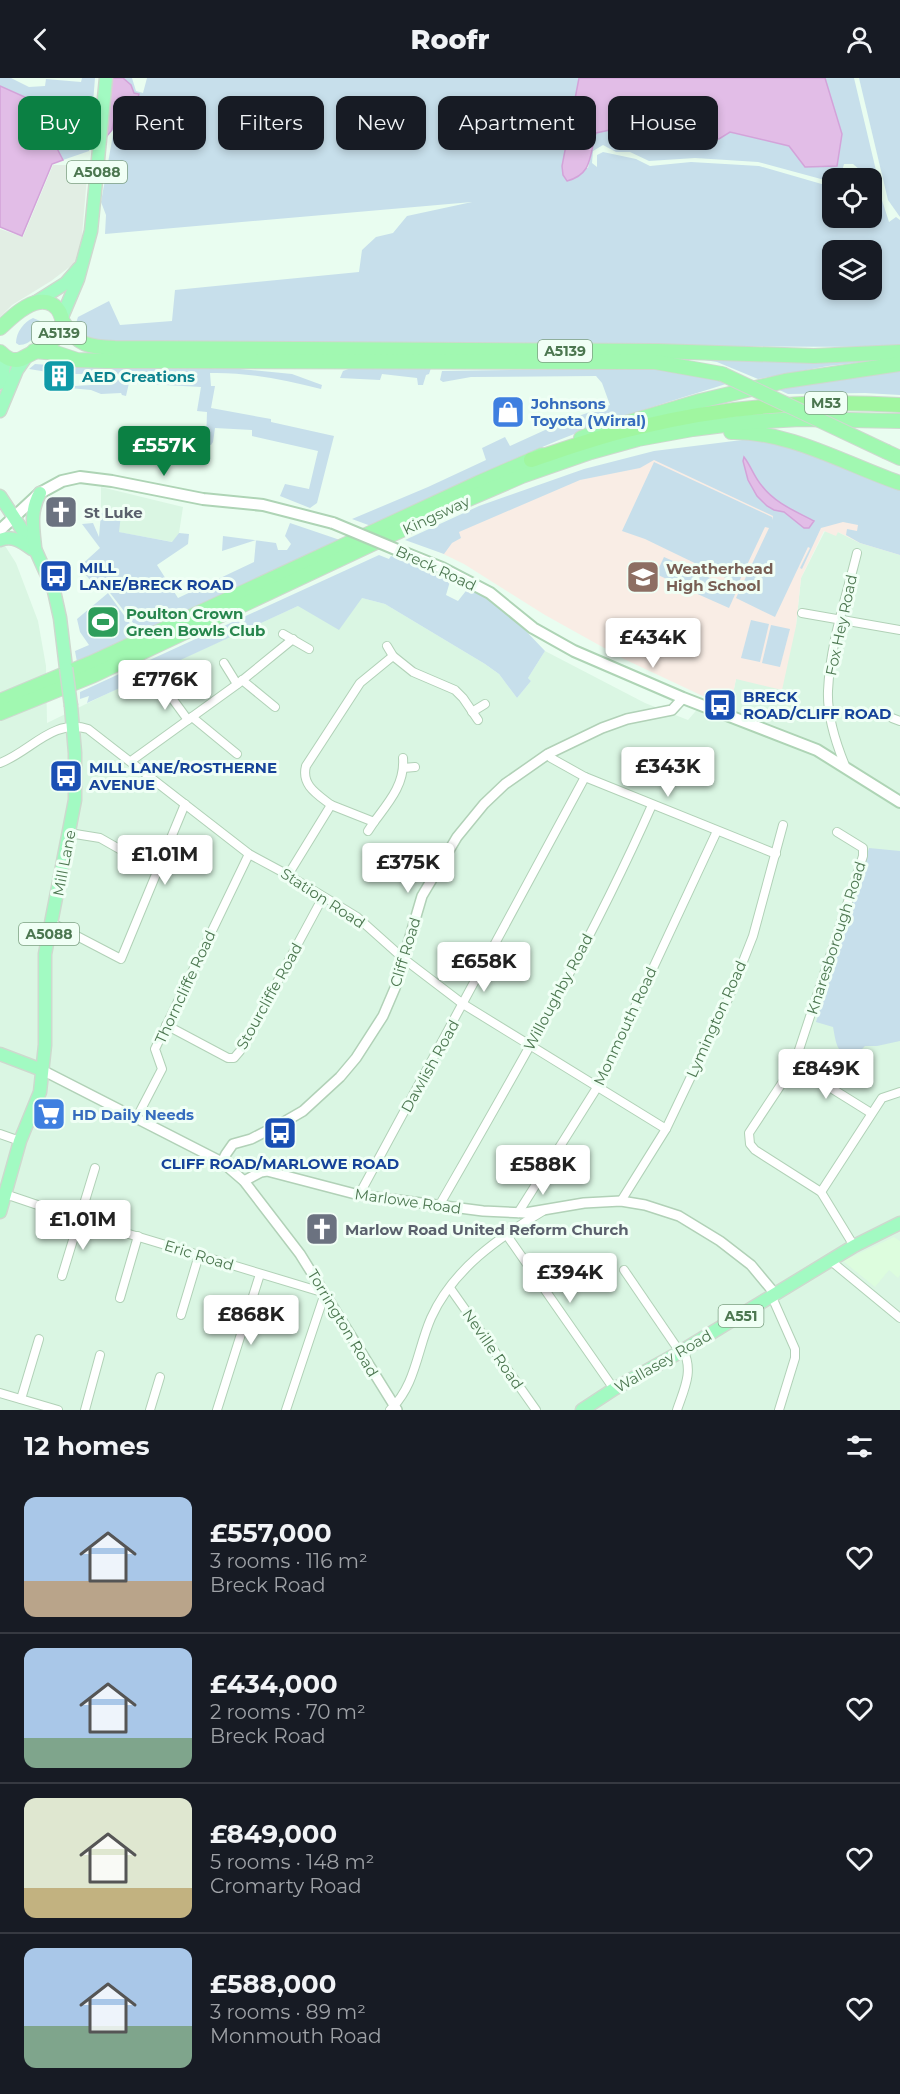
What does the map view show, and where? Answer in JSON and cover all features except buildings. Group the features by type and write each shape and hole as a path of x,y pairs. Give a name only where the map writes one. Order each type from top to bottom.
{"highway":[{"name":"A5139","path":"0,327 36,302 48,302 59,310 70,333 82,344 106,348 657,351 814,356 900,352"},
{"name":"A5139","path":"3,354 15,361 30,354 55,338 61,331 63,320"},
{"name":"A5139","path":"30,354 56,353 77,360 108,362 655,362 722,374 894,455"},
{"path":"531,460 599,430 700,401 785,381 900,364"},
{"name":"Kingsway","path":"0,701 91,663 531,460 641,426 752,408 832,403 900,405"},
{"name":"Kingsway","path":"0,713 93,675 457,504 522,476 591,452 638,439 693,429 800,419 900,421"},
{"path":"522,476 637,446 687,436 746,432 801,444 900,483"}],"main road":[{"name":"A5088","path":"63,320 78,279 90,231 106,78"},
{"path":"36,302 66,283 82,265"},
{"path":"0,382 3,374 3,354"},
{"path":"0,411 17,370 30,354"},
{"name":"Breck Road","path":"0,530 40,493 62,481 80,477 97,478 193,497 263,505 333,523 442,568 490,593 533,628 574,651 683,698 817,750 900,802"},
{"path":"36,551 32,518 35,502 40,493"},
{"name":"A5088","path":"0,496 13,519"},
{"path":"0,514 13,519"},
{"name":"Mill Lane","path":"0,1212 20,1141 40,1092 45,1045 45,954 75,800 73,726 60,618 54,591 36,551 13,519"},
{"path":"0,540 17,539 36,551"},
{"path":"0,1054 42,1070"},
{"name":"Wallasey Road","path":"582,1410 854,1246 897,1228"}],"street":[{"name":"Fox Hey Road","path":"846,768 830,715 828,691 840,620 857,553"},
{"path":"802,613 900,630"},
{"path":"283,634 309,648"},
{"path":"131,761 240,682 293,639"},
{"path":"387,646 393,656 413,672 455,690 464,698 478,720"},
{"path":"374,822 331,805 312,791 304,773 306,766 360,683 393,656"},
{"path":"224,663 240,682 275,707"},
{"path":"163,686 190,718 237,753"},
{"name":"Cliff Road","path":"222,1162 233,1144 259,1135 303,1111 340,1077 371,1038 395,988 422,896 457,837 484,804 505,784 548,754 602,728 627,719 672,710 683,698"},
{"path":"472,712 485,704"},
{"path":"1,764 41,737 73,726"},
{"name":"Station Road","path":"73,726 88,729 249,854 288,874 357,917 404,959 463,1004 666,1129"},
{"path":"548,754 551,758 585,777 776,854"},
{"path":"368,831 400,783 403,758"},
{"path":"403,768 415,767"},
{"name":"Dawlish Road","path":"359,1195 585,777"},
{"path":"52,923 122,959 185,804"},
{"path":"288,874 331,805"},
{"name":"Willoughby Road","path":"439,1206 531,1045 628,857 652,805"},
{"name":"Lymington Road","path":"621,1201 666,1129 729,996 753,936 783,825"},
{"name":"Monmouth Road","path":"518,1213 598,1086 717,831"},
{"name":"Knaresborough Road","path":"837,832 863,848 864,852 794,1065 749,1133 750,1144 755,1150 821,1192 854,1246"},
{"path":"69,833 100,838 158,871"},
{"name":"Thorncliffe Road","path":"136,1119 162,1069 155,1049 249,854"},
{"name":"Stourcliffe Road","path":"166,1025 228,1058 234,1058 240,1051 323,897"},
{"path":"794,1065 871,1113"},
{"path":"42,1070 222,1162 244,1181"},
{"path":"821,1192 882,1098 900,1092"},
{"path":"0,1134 20,1141"},
{"path":"62,1276 95,1168"},
{"name":"Marlowe Road","path":"244,1181 267,1171 359,1195 483,1211 518,1213 584,1203 621,1201 663,1209 702,1228 751,1265 774,1296"},
{"name":"Torrington Road","path":"244,1181 285,1232 325,1293 393,1409"},
{"name":"Eric Road","path":"5,1194 79,1219 325,1293"},
{"path":"393,1409 408,1387 432,1317 450,1288 469,1264 506,1234 545,1210"},
{"path":"506,1234 614,1389"},
{"path":"120,1298 138,1236"},
{"path":"181,1315 199,1255"},
{"path":"831,1261 900,1318"},
{"path":"624,1270 689,1361 689,1372 677,1410"},
{"path":"217,1410 260,1274"},
{"name":"Neville Road","path":"450,1288 536,1410"},
{"path":"286,1410 325,1293"},
{"path":"774,1296 795,1349 795,1358 779,1410"},
{"path":"23,1410 39,1340"},
{"path":"85,1410 100,1355"},
{"path":"150,1410 160,1377"},
{"path":"0,1393 58,1410"}],"shaded area":[{"path":"0,78 11,78 29,87 45,86 46,79 81,82 82,78 95,78 94,96 22,96 0,86"},
{"path":"112,78 123,78 131,85 134,93 139,94 138,96 113,96 113,125 107,136"},
{"path":"123,78 132,78 136,91 143,93 147,78 579,78 576,96 438,96 438,150 565,150 562,166 588,168 592,150 595,150 592,163 597,167 597,155 603,152 636,159 650,166 691,162 759,166 822,184 822,228 882,228 882,200 889,222 896,217 900,220 900,347 90,342 78,333 76,323 78,317 109,301 120,325 172,321 175,290 359,272 362,250 376,237 393,233 407,216 472,202 105,234 106,215 101,202 113,135 113,150 206,150 206,96 139,96 139,94 134,93"},
{"path":"579,78 825,78 842,134 837,166 805,167 789,146 730,132 718,139 718,96 608,96 608,130 596,133 596,96 576,96"},
{"path":"825,78 854,78 875,168 858,168 853,164 844,164 843,168 822,168 822,179 758,162 695,158 649,161 630,152 612,150 718,150 718,139 730,132 789,146 805,167 842,134"},
{"path":"859,78 900,78 900,217 888,200"},
{"path":"0,86 22,96 18,96 18,150 58,150 63,160 52,164 22,236 0,227"},
{"path":"608,130 608,148 603,145 596,149 596,133"},
{"path":"58,150 89,150 89,151 63,160"},
{"path":"565,150 592,150 586,169 575,178 567,181 563,175"},
{"path":"53,165 88,165 80,259 51,281 12,305 0,317 0,229 23,237"},
{"path":"33,318 40,321 37,334 31,341 19,345 16,339 19,331"},
{"path":"692,358 890,359 828,366 758,379 717,362"},
{"path":"65,361 209,366 292,374 322,385 321,389 266,377 210,373 211,386 215,386 211,408 271,419 271,422 334,436 317,503 310,508 280,496 285,484 309,489 318,451 252,436 252,430 215,428 213,442 211,445 206,444 207,412 197,411 201,387 129,383 126,396 121,393 101,394 91,390 58,387 91,385 91,374 60,374 29,369 35,364 63,366"},
{"path":"354,367 431,368 423,385 418,385 417,378 382,374 380,380 340,378 343,371"},
{"path":"659,368 691,370 729,383 559,440 371,526 352,519 486,460 482,448 505,437 510,446 567,420 610,405 602,383 596,376 471,377 443,382 440,380 442,371"},
{"path":"900,370 900,395 788,394 775,388"},
{"path":"750,439 781,444 900,490 900,555 860,543 846,535 847,529 857,531 858,525 843,522 821,528 802,569 800,568 810,548 808,547 775,617 736,598 769,528 765,527 738,584 645,539 622,531 654,462 772,517 772,520 773,516 654,460 640,468 580,480 459,532 461,538 452,543 444,554 405,540 479,506 584,469 654,451"},
{"name":"Weatherhead High School","path":"652,457 774,516 771,524 824,500 900,555 860,543 838,532 836,536 824,531 801,578 796,626 782,690 736,679 733,694 707,698 624,659 545,615 464,564 427,546 568,480"},
{"path":"744,457 767,492 786,506 814,521 809,528 804,528 784,512 767,506 757,496 748,480"},
{"path":"101,487 183,507 179,533 173,542 118,532 121,515 101,513"},
{"path":"101,513 121,515 119,532 172,542 179,533 189,534 188,544 157,565 178,598 254,562 256,540 276,543 278,550 287,550 291,544 285,536 290,523 340,540 77,662 75,651 89,645 80,632 77,619 108,593 131,625 134,624 107,589 101,593 79,567 100,548 82,524 93,523 99,537"},
{"path":"825,531 838,532 860,543 900,555 900,1410 0,1410 0,538 16,563 38,621 46,666 47,723 298,606 362,598 385,604 485,664 499,674 517,698 531,681 528,678 545,651 645,703 688,720 707,698 733,694 736,679 796,626 801,578"},
{"path":"223,536 255,540 222,551"},
{"path":"379,555 389,559 391,556 451,578 446,595 458,601 469,587 500,607 528,633 545,651 528,678 531,681 517,698 499,674 485,664 385,604 362,598 339,630 298,606 87,703 89,696 80,699 80,692"},
{"path":"664,557 700,573 692,591 656,574"},
{"path":"701,574 737,590 729,608 693,592"},
{"path":"751,620 769,624 760,662 741,658"},
{"path":"771,625 790,629 780,667 762,663"},
{"path":"869,848 900,851 900,1041 865,1046 855,1056 840,1051 833,1027 816,1022"},
{"path":"894,1237 900,1241 900,1275 898,1278 889,1270 875,1287 843,1261"}],"place":[{"name":"AED Creations","path":"59,376"},
{"name":"Johnsons Toyota (Wirral)","path":"508,412"},
{"name":"St Luke","path":"61,512"},
{"name":"MILL LANE/BRECK ROAD","path":"56,576"},
{"name":"Weatherhead High School","path":"643,577"},
{"name":"Poulton Crown Green Bowls Club","path":"103,622"},
{"name":"BRECK ROAD/CLIFF ROAD","path":"720,705"},
{"name":"MILL LANE/ROSTHERNE AVENUE","path":"66,776"},
{"name":"HD Daily Needs","path":"49,1114"},
{"name":"CLIFF ROAD/MARLOWE ROAD","path":"280,1133"},
{"name":"Marlow Road United Reform Church","path":"322,1229"}]}
